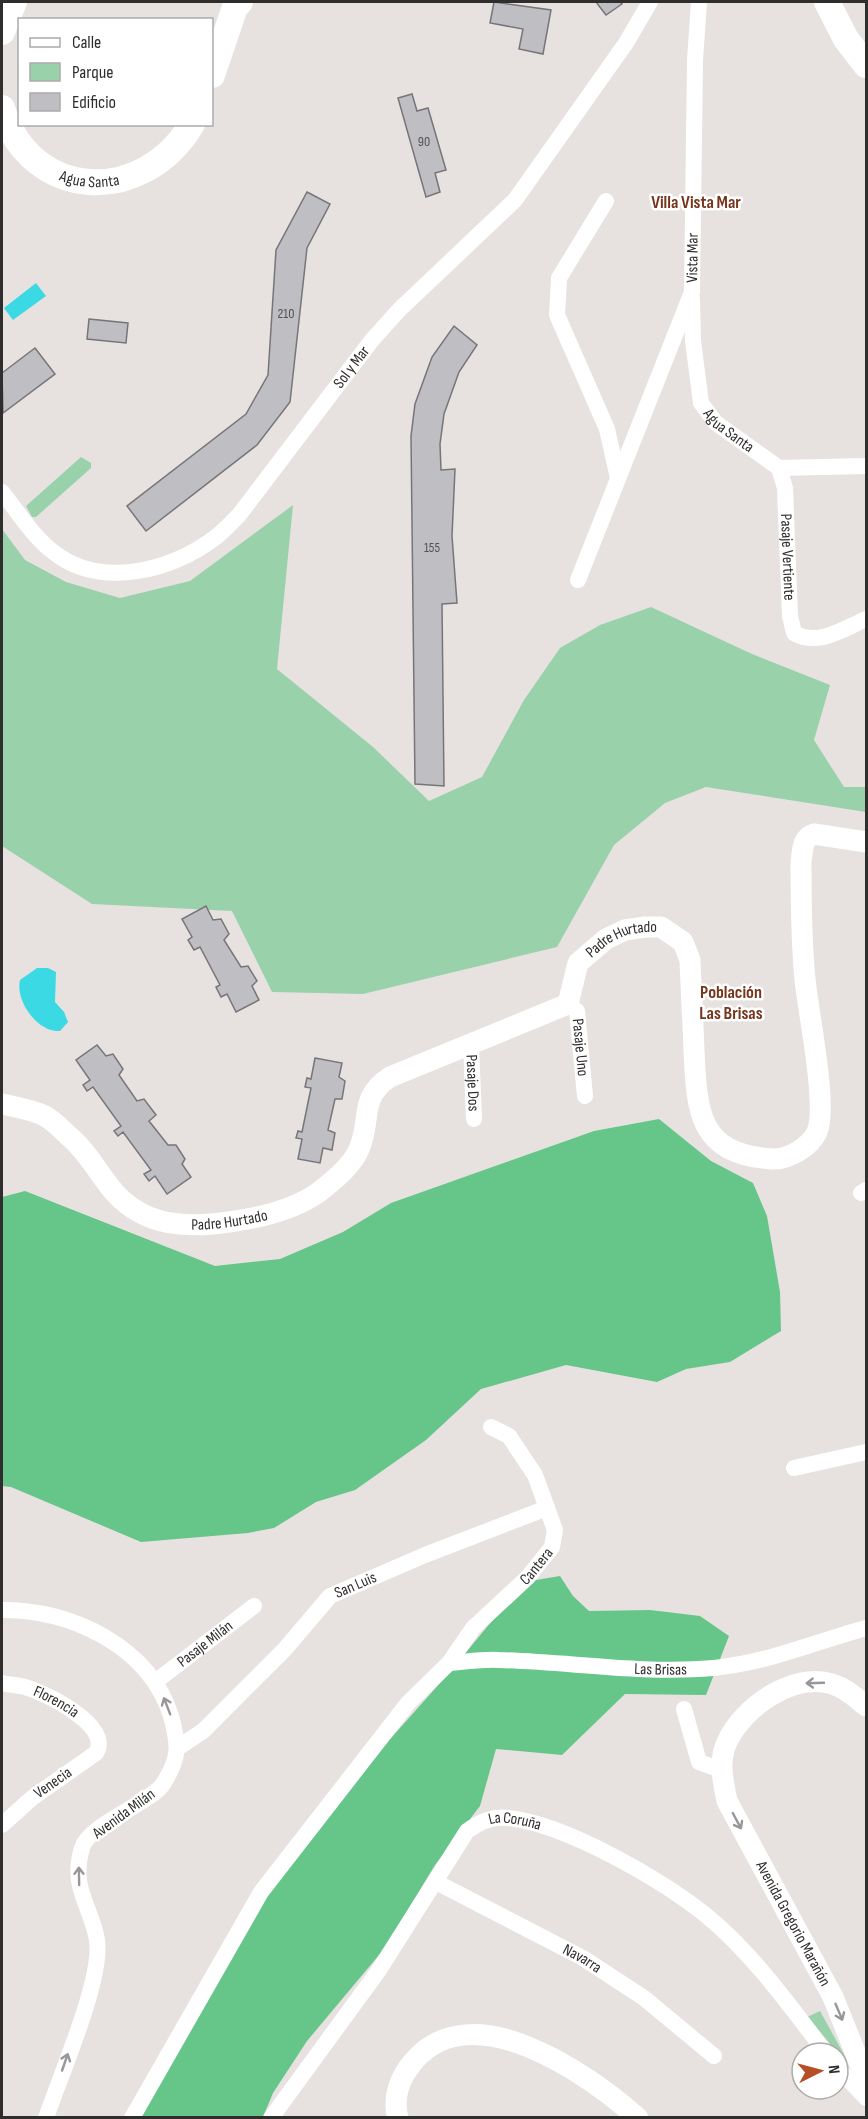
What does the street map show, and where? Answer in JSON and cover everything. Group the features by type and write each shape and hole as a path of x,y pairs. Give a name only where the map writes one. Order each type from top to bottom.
{"main road":[{"path":"2,32 14,2"},
{"path":"827,2 846,39 867,65"},
{"path":"213,72 237,3"},
{"name":"Agua Santa","path":"2,108 16,142 35,160 55,174 96,184 145,171 162,160 190,126"}],"street":[{"name":"Sol y Mar","path":"2,492 54,553 85,568 102,572 141,571 171,562 216,537 239,515 372,340 399,310 515,200 626,43 650,2"},
{"name":"Vista Mar","path":"578,580 692,292 695,60 699,2"},
{"path":"606,201 559,278 556,297 558,315 607,429 618,478"},
{"name":"Agua Santa","path":"692,292 693,341 701,403 716,423 779,468"},
{"path":"607,429 638,433"},
{"path":"779,468 867,466"},
{"name":"Pasaje Vertiente","path":"779,468 785,488 790,616 794,633 805,639 816,640 867,619"},
{"name":"Padre Hurtado","path":"2,1104 46,1116 86,1151 116,1194 140,1214 164,1224 214,1224 261,1216 316,1194 337,1178 359,1150 369,1099 378,1085 390,1077 568,1004 578,963 606,939 625,930 661,927 675,934 683,942 690,960 696,1092 700,1117 717,1140 746,1157 778,1159 801,1150 816,1134 820,1115 820,1092 805,977 801,916 801,861 804,843 808,836 829,834 867,842"},
{"name":"Pasaje Uno","path":"568,1004 577,1011 585,1096"},
{"name":"Pasaje Dos","path":"471,1045 474,1119"},
{"name":"Cantera","path":"449,1664 473,1628 528,1577 552,1547 555,1530 535,1475 509,1436 491,1427"},
{"path":"794,1468 867,1452"},
{"name":"San Luis","path":"179,1747 203,1731 285,1649 330,1596 425,1554 547,1508"},
{"name":"Pasaje Milán","path":"155,1682 254,1606"},
{"path":"2,1610 68,1619 119,1644 155,1682 166,1702 179,1747"},
{"name":"Las Brisas","path":"449,1664 497,1659 609,1668 712,1668 748,1664 781,1656 867,1628"},
{"path":"132,2118 261,1892 408,1703 449,1664"},
{"name":"Florencia","path":"2,1683 26,1688 72,1710 88,1724 100,1740"},
{"name":"Avenida Gregorio Marañón","path":"867,1706 846,1690 831,1683 805,1684 769,1695 744,1718 727,1743 721,1770 726,1801 833,1997 867,2079"},
{"path":"684,1709 699,1762 721,1770"},
{"name":"Venecia","path":"2,1825 32,1798 96,1753 100,1740"},
{"name":"Avenida Milán","path":"46,2118 95,1976 97,1940 80,1896 78,1871 82,1845 113,1818 161,1787 172,1769 179,1747"},
{"name":"La Coruña","path":"271,2118 379,1970 466,1831 484,1820 507,1818 542,1825 653,1878 708,1917 754,1963 816,2041"},
{"name":"Navarra","path":"436,1882 584,1958 644,1998 714,2056"},
{"path":"398,2118 397,2091 407,2069 421,2052 446,2039 470,2033 495,2035 560,2063 591,2082 638,2118"},
{"path":"850,2080 867,2098"}],"green space":[{"path":"81,457 91,463 91,468 36,517 32,517 26,506"},
{"path":"293,505 277,669 373,747 429,801 482,777 524,700 560,648 600,625 651,607 752,654 830,685 814,740 844,787 866,787 866,812 706,787 665,803 614,845 557,947 363,994 272,992 232,911 92,904 2,846 2,529 25,560 66,582 120,598 190,581"},
{"path":"659,1119 711,1161 753,1183 767,1216 780,1292 781,1331 730,1362 686,1369 657,1382 566,1365 481,1389 426,1440 355,1490 316,1502 274,1528 248,1533 141,1542 11,1487 2,1486 2,1197 25,1191 215,1266 280,1259 343,1232 391,1203 594,1131"},
{"path":"560,1576 573,1596 589,1611 650,1610 700,1616 729,1636 706,1695 625,1694 562,1755 496,1749 480,1806 435,1865 384,1949 307,2041 273,2093 263,2117 139,2118 263,1899 318,1820 449,1673 524,1582"},
{"path":"820,2011 837,2041 828,2041 807,2017"}],"water":[{"path":"36,283 46,296 13,320 4,308"},
{"path":"37,968 48,968 56,972 55,1002 64,1012 68,1022 60,1031 44,1027 36,1021 21,997 20,980"}],"building":[{"path":"494,2 551,10 543,54 519,49 523,29 490,23"},
{"path":"596,2 620,2 622,4 606,15"},
{"path":"412,94 417,111 428,108 446,170 435,173 440,192 426,197 398,98"},
{"path":"307,192 330,204 307,248 290,402 257,445 146,531 127,506 246,414 268,375 276,250"},
{"path":"89,319 128,323 126,343 87,339"},
{"path":"454,326 477,345 459,372 444,414 440,444 441,470 455,469 452,536 457,603 442,604 444,786 415,784 411,436 415,404 432,357"},
{"path":"35,348 55,374 3,413 2,373"},
{"path":"206,906 213,920 221,919 229,934 224,940 241,967 248,966 257,981 252,986 259,1000 236,1012 227,994 221,997 216,987 220,985 200,947 194,950 188,940 192,937 182,919"},
{"path":"97,1045 106,1056 113,1054 123,1069 119,1075 137,1101 144,1099 156,1115 149,1121 168,1145 176,1145 185,1159 182,1164 191,1177 167,1194 155,1176 149,1181 144,1174 151,1170 123,1132 118,1136 114,1131 121,1126 93,1087 87,1091 83,1085 90,1080 76,1060"},
{"path":"315,1058 342,1063 339,1077 345,1081 342,1099 335,1099 328,1130 335,1133 332,1150 323,1148 320,1163 298,1159 302,1139 296,1138 298,1131 302,1132 311,1088 305,1087 307,1078 311,1079"}],"district":[{"name":"Villa Vista Mar","path":"696,202"},
{"name":"Población Las Brisas","path":"731,1002"}]}
